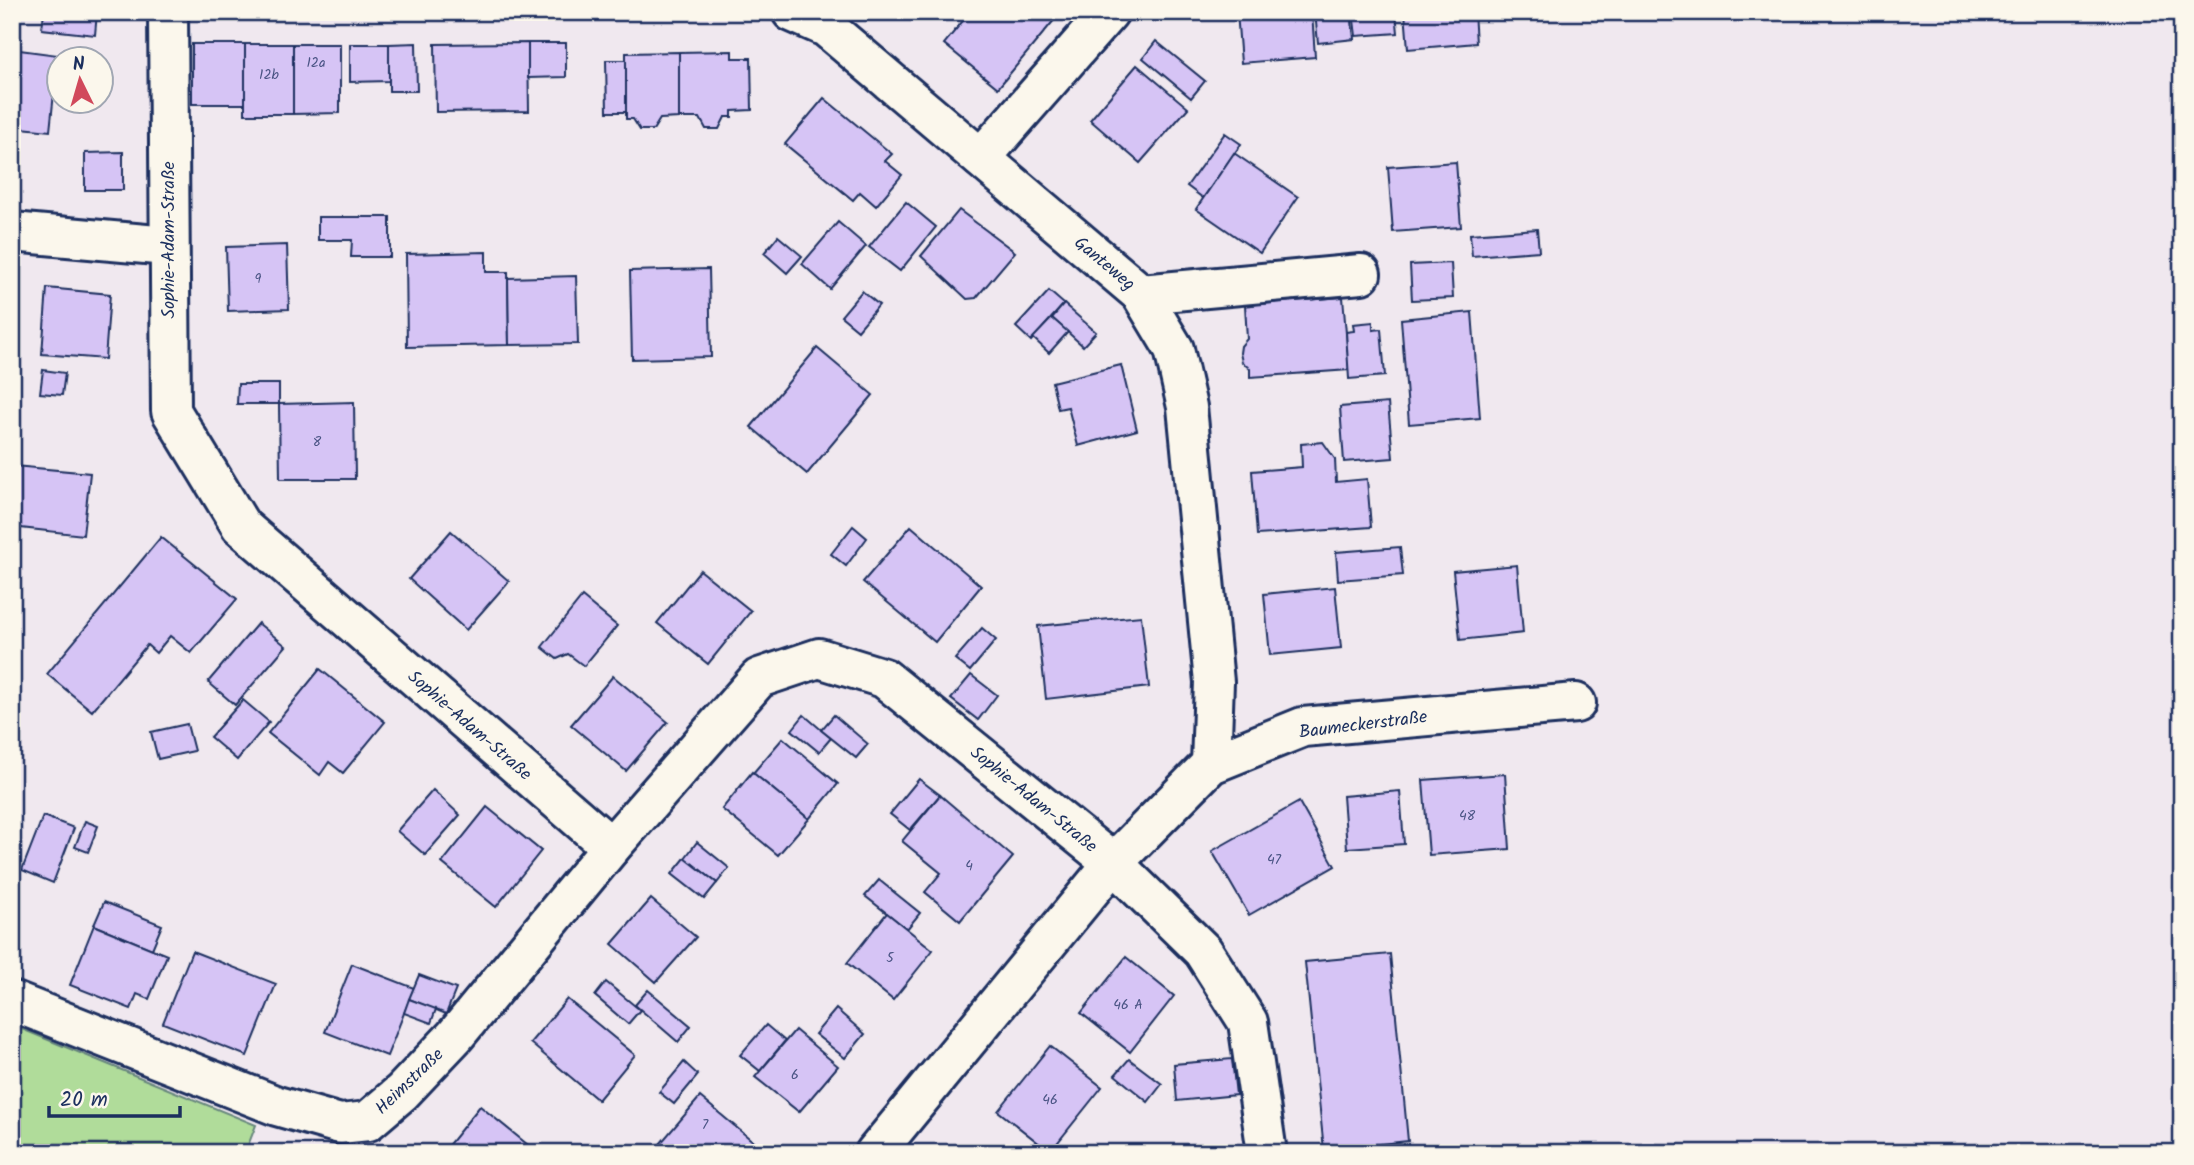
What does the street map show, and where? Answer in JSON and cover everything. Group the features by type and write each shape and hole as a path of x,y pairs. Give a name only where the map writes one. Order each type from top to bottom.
{"street":[{"name":"Sophie-Adam-Straße","path":"168,12 167,246 171,411 241,526 611,847 759,678 820,658 884,678 1113,863"},
{"name":"Ganteweg","path":"792,12 826,27 1141,294 1174,349 1187,407 1214,682 1211,764"},
{"path":"981,158 1109,12"},
{"path":"12,232 167,246"},
{"path":"1141,294 1361,274"},
{"name":"Baumeckerstraße","path":"875,1153 1113,863 1211,764 1303,727 1576,703"},
{"name":"Heimstraße","path":"12,1001 276,1106 340,1124 368,1121 402,1092 455,1036 611,847"},
{"path":"1113,863 1203,951 1248,1022 1268,1153"}],"green space":[{"path":"12,1025 256,1125 245,1153 12,1153"}],"building":[{"path":"44,12 97,12 95,35 42,29"},
{"path":"970,12 1047,12 1055,19 998,88 944,44"},
{"path":"1237,12 1312,12 1315,57 1241,63"},
{"path":"1315,12 1351,12 1354,39 1318,43"},
{"path":"1353,12 1396,12 1398,33 1356,36"},
{"path":"1405,12 1474,12 1476,43 1408,49"},
{"path":"1156,41 1205,81 1191,98 1143,58"},
{"path":"416,43 417,91 389,91 389,44"},
{"path":"528,43 529,111 436,112 435,44"},
{"path":"528,43 566,43 566,77 528,78"},
{"path":"192,44 245,44 245,104 192,104"},
{"path":"245,44 293,44 293,114 245,114"},
{"path":"293,44 340,44 340,113 293,114"},
{"path":"350,44 389,44 389,81 350,82"},
{"path":"12,49 46,53 46,116 52,116 50,131 12,127"},
{"path":"732,51 732,58 751,58 752,110 732,111 732,117 725,117 719,129 706,129 700,118 679,118 679,52"},
{"path":"679,52 679,118 660,119 653,130 640,130 633,119 626,119 626,53"},
{"path":"606,60 626,60 626,112 607,112"},
{"path":"1137,65 1188,108 1140,163 1090,120"},
{"path":"824,98 892,154 885,161 902,175 876,206 860,192 853,200 785,144"},
{"path":"1225,133 1241,144 1203,198 1187,186"},
{"path":"123,152 123,190 85,190 85,153"},
{"path":"1234,153 1298,197 1260,253 1196,209"},
{"path":"1456,162 1461,227 1393,232 1388,167"},
{"path":"906,202 936,227 900,271 869,247"},
{"path":"959,210 1015,252 976,298 967,299 921,256"},
{"path":"318,217 390,217 390,257 351,257 352,240 318,240"},
{"path":"838,222 866,246 830,289 802,264"},
{"path":"1537,229 1539,251 1472,256 1470,234"},
{"path":"778,236 802,256 787,273 764,253"},
{"path":"287,245 289,309 228,311 226,247"},
{"path":"486,252 486,272 508,272 509,345 407,347 406,254"},
{"path":"1451,263 1453,298 1412,300 1410,265"},
{"path":"709,269 711,357 632,359 630,271"},
{"path":"576,276 578,344 509,345 508,278"},
{"path":"47,288 110,294 105,359 42,354"},
{"path":"862,291 879,305 858,330 841,316"},
{"path":"1049,291 1064,304 1031,341 1016,327"},
{"path":"1343,297 1349,370 1250,377 1250,369 1242,362 1240,353 1241,346 1247,339 1245,305"},
{"path":"1064,304 1096,332 1083,346 1052,318"},
{"path":"1472,312 1480,418 1409,424 1401,319"},
{"path":"1052,318 1068,332 1049,353 1033,338"},
{"path":"1373,322 1373,330 1381,329 1385,376 1349,379 1346,332 1354,331 1353,324"},
{"path":"817,348 873,395 807,474 751,427"},
{"path":"1121,365 1137,430 1078,446 1068,407 1058,409 1052,382"},
{"path":"43,370 65,373 62,395 40,393"},
{"path":"238,384 279,384 279,404 237,404"},
{"path":"354,402 355,479 280,479 279,404"},
{"path":"1388,403 1393,458 1344,462 1340,407"},
{"path":"1323,442 1335,459 1336,482 1367,479 1371,527 1257,535 1252,471 1302,467 1301,444"},
{"path":"14,466 90,473 83,535 12,527"},
{"path":"853,526 867,538 846,566 831,554"},
{"path":"911,526 981,586 935,642 863,582"},
{"path":"451,531 509,581 466,630 409,579"},
{"path":"161,537 237,599 191,653 170,636 156,653 147,645 92,711 47,674"},
{"path":"1400,547 1403,575 1338,580 1336,552"},
{"path":"1517,565 1523,633 1460,640 1453,571"},
{"path":"700,570 751,611 708,664 657,623"},
{"path":"1335,587 1341,648 1270,655 1264,594"},
{"path":"582,597 617,626 584,666 568,654 557,659 542,647"},
{"path":"1141,616 1149,687 1046,699 1038,626"},
{"path":"258,623 286,646 235,705 208,682"},
{"path":"982,628 996,640 970,671 955,659"},
{"path":"320,669 385,722 343,773 329,762 320,775 268,733"},
{"path":"971,675 997,695 978,720 951,699"},
{"path":"613,676 668,722 626,771 571,725"},
{"path":"243,700 269,722 237,760 210,737"},
{"path":"804,715 831,738 819,752 792,730"},
{"path":"834,715 868,744 856,758 821,730"},
{"path":"187,724 194,751 158,759 151,732"},
{"path":"783,738 838,784 809,819 753,773"},
{"path":"752,772 809,819 778,855 722,809"},
{"path":"1505,774 1510,849 1429,855 1423,780"},
{"path":"919,779 940,795 910,830 890,814"},
{"path":"433,790 460,815 425,855 397,831"},
{"path":"1400,791 1404,844 1347,848 1343,796"},
{"path":"940,795 1013,857 960,921 925,892 941,873 902,841"},
{"path":"1299,802 1335,866 1249,915 1212,851"},
{"path":"487,807 541,851 496,907 442,863"},
{"path":"43,816 74,828 53,883 22,870"},
{"path":"85,821 98,826 88,852 75,847"},
{"path":"697,842 729,868 717,883 685,858"},
{"path":"685,858 717,883 704,899 672,874"},
{"path":"879,880 920,913 907,929 865,896"},
{"path":"651,899 696,937 656,982 612,944"},
{"path":"104,902 162,925 152,949 94,925"},
{"path":"887,913 933,950 893,1000 847,963"},
{"path":"94,925 167,955 149,999 137,994 131,1009 70,985"},
{"path":"192,951 276,984 247,1056 163,1023"},
{"path":"1390,954 1408,1141 1324,1150 1305,962"},
{"path":"1126,957 1174,996 1130,1052 1081,1013"},
{"path":"352,964 414,988 387,1056 325,1032"},
{"path":"419,975 456,989 446,1014 409,999"},
{"path":"606,982 640,1010 628,1024 595,996"},
{"path":"648,990 691,1026 678,1042 635,1005"},
{"path":"409,999 436,1009 431,1023 404,1013"},
{"path":"567,999 635,1055 598,1100 530,1043"},
{"path":"836,1009 865,1034 845,1058 815,1034"},
{"path":"766,1025 785,1041 760,1071 740,1055"},
{"path":"795,1030 838,1066 799,1112 755,1077"},
{"path":"1050,1046 1102,1087 1050,1152 998,1111"},
{"path":"1129,1059 1162,1084 1148,1102 1115,1075"},
{"path":"1232,1059 1236,1095 1177,1101 1174,1064"},
{"path":"684,1062 698,1075 674,1104 659,1092"},
{"path":"700,1097 767,1153 654,1151"},
{"path":"480,1106 528,1145 522,1153 442,1153"},
{"path":"1207,1147 1207,1153 1166,1153 1166,1151"}]}
